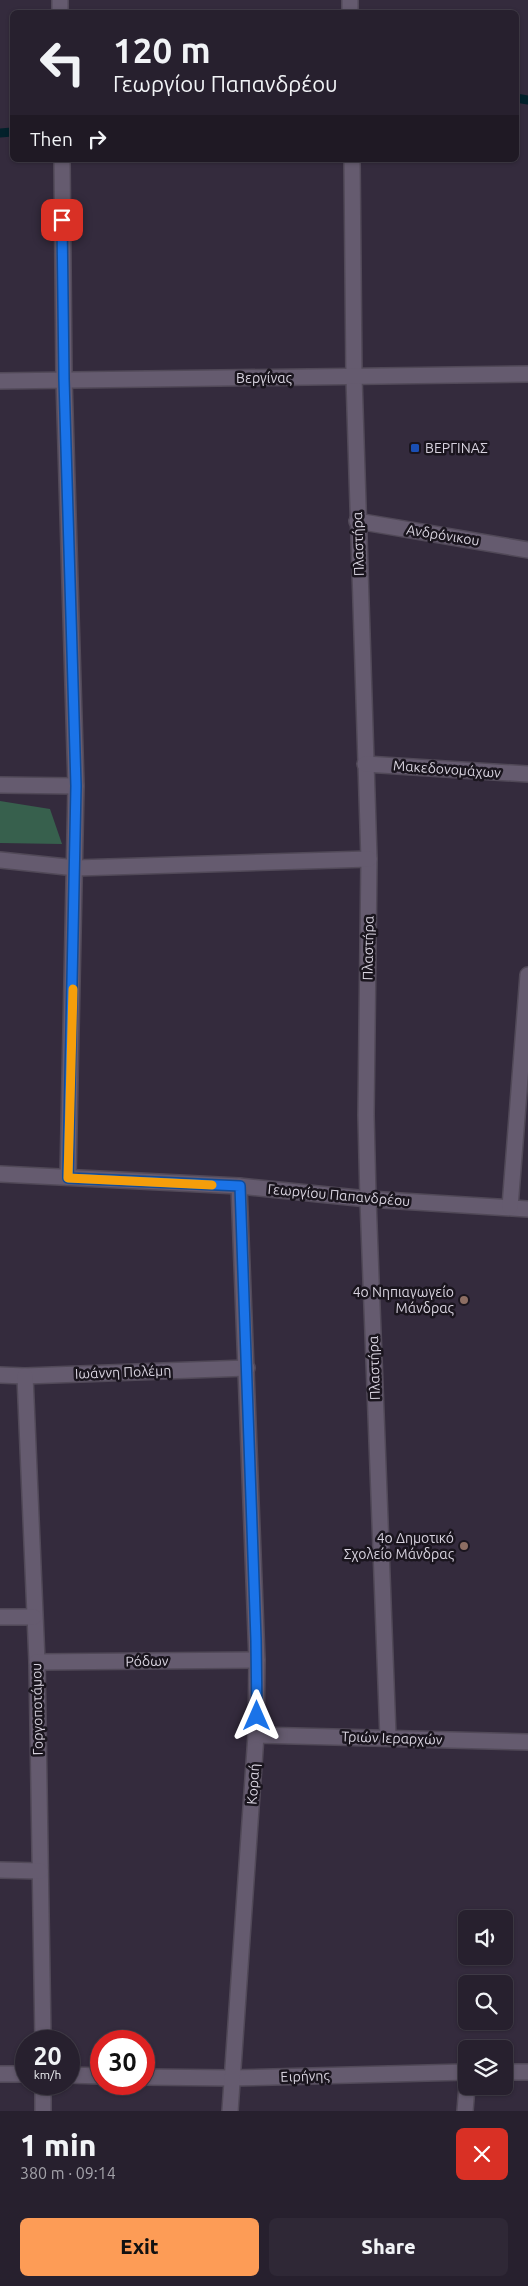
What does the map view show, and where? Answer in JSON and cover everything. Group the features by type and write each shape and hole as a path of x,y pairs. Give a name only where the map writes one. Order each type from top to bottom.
{"street":[{"path":"62,162 64,379 76,786 76,868 68,1178"},
{"name":"Πλαστήρα","path":"352,162 357,521 369,859 366,1115 388,1737"},
{"name":"Βεργίνας","path":"0,381 528,374"},
{"name":"Ανδρόνικου","path":"357,521 528,550"},
{"name":"Μακεδονομάχων","path":"365,764 528,774"},
{"path":"0,785 76,786"},
{"path":"0,860 76,868 369,859"},
{"path":"510,1208 528,975"},
{"name":"Γεωργίου Παπανδρέου","path":"0,1174 240,1186 368,1199 528,1209"},
{"name":"Κοραή","path":"230,2111 256,1735 257,1660 240,1186"},
{"name":"Ιωάννη Πολέμη","path":"0,1375 25,1376 247,1368"},
{"name":"Γοργοποτάμου","path":"25,1376 37,1662 43,2030"},
{"path":"0,1617 34,1617"},
{"name":"Ρόδων","path":"37,1662 257,1660"},
{"name":"Τριών Ιεραρχών","path":"256,1735 528,1742"},
{"path":"0,1870 40,1871"},
{"name":"Ειρήνης","path":"155,2077 232,2078 458,2072"},
{"path":"513,2072 528,2072"},
{"path":"0,2074 15,2074"},
{"path":"42,2111 43,2095"},
{"path":"465,2111 467,2095"}],"green space":[{"path":"0,801 50,809 62,844 0,843"}],"waterway":[{"path":"519,98 528,100"},
{"path":"0,133 10,132"}],"slow traffic":[{"path":"73,989 68,1178 212,1185"}],"place":[{"name":"ΒΕΡΓΙΝΑΣ","path":"415,448"},
{"name":"4ο Νηπιαγωγείο Μάνδρας","path":"464,1300"},
{"name":"4ο Δημοτικό Σχολείο Μάνδρας","path":"464,1546"}],"route":[{"path":"62,220 64,379 76,786 76,868 68,1178 240,1186 257,1660 257,1716"}]}
